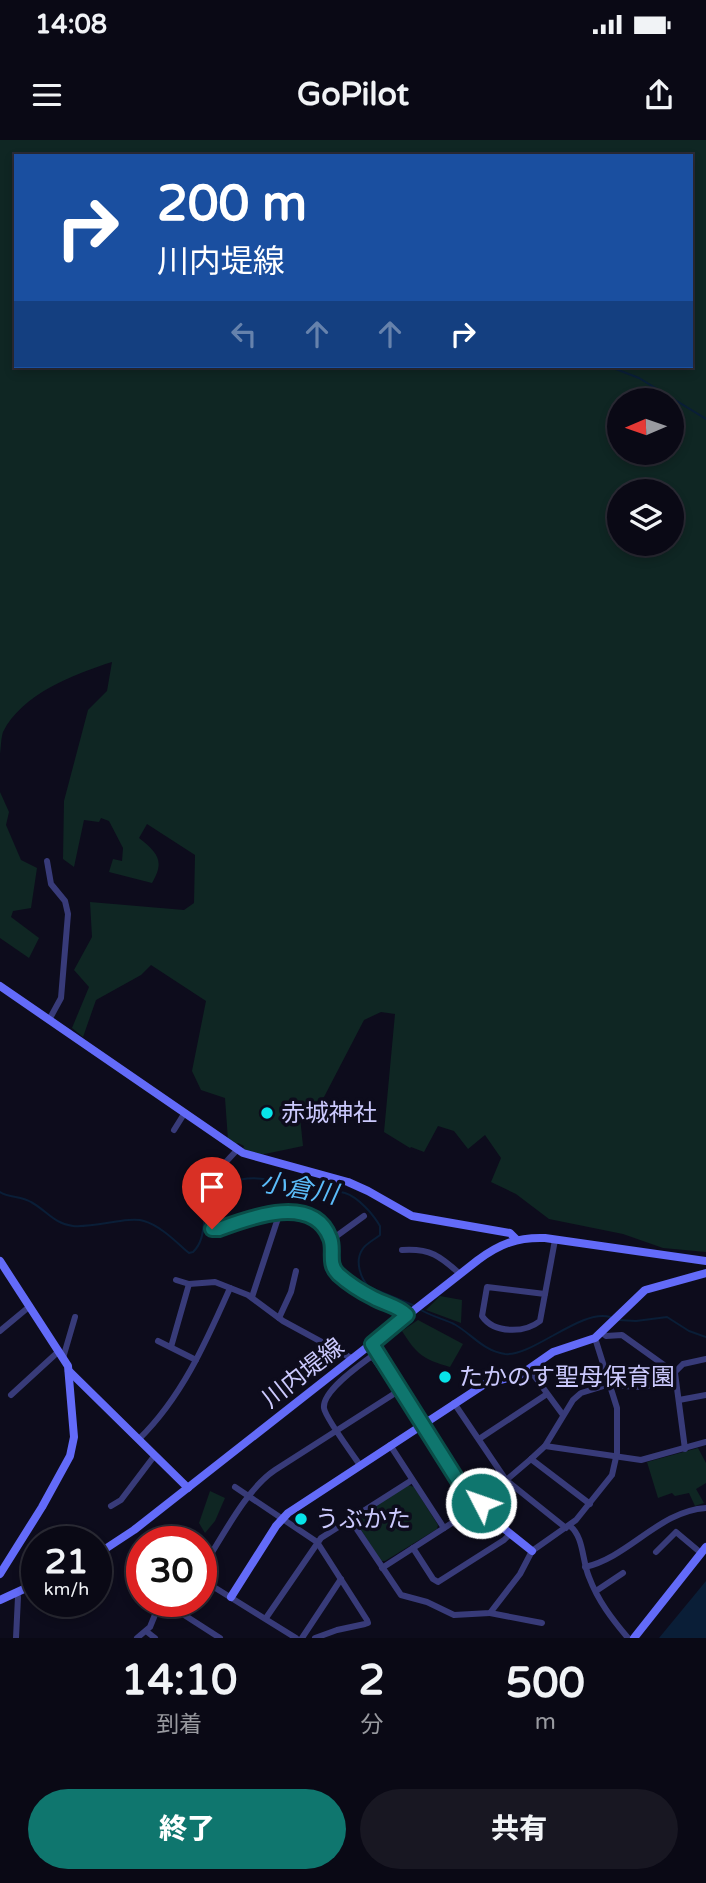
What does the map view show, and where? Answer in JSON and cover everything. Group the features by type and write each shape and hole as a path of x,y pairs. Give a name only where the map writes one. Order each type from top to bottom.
{"street":[{"path":"47,861 51,884 65,901 68,915 61,998 49,1020"},
{"path":"0,986 237,1150 259,1159 348,1182 412,1216 509,1233 516,1239"},
{"path":"174,1130 184,1114"},
{"path":"224,1164 237,1150"},
{"path":"212,1229 262,1214 280,1212 313,1218 331,1240 331,1260 338,1274 373,1298 398,1308 414,1310"},
{"path":"252,1297 280,1212"},
{"path":"331,1240 364,1216"},
{"name":"川内堤線","path":"112,1545 496,1247 516,1239 555,1240 706,1261"},
{"path":"545,1294 487,1287 482,1317 494,1327 522,1330 540,1321 545,1294 555,1240"},
{"path":"402,1250 427,1251 445,1261 460,1275"},
{"path":"0,1261 61,1354 69,1371 188,1488"},
{"path":"279,1318 291,1292 296,1271"},
{"path":"231,1597 282,1518 485,1384 515,1377 530,1370 559,1349 598,1335 645,1290 706,1273"},
{"path":"176,1280 189,1284 210,1282 252,1297 279,1318 353,1359"},
{"path":"171,1348 189,1284"},
{"path":"139,1439 164,1412 196,1360 230,1288"},
{"path":"0,1331 30,1306"},
{"path":"11,1395 61,1354 75,1317"},
{"path":"598,1335 622,1335 675,1373 685,1449"},
{"path":"489,1613 520,1574 532,1551 568,1527 612,1475 617,1457 617,1408 598,1335"},
{"path":"158,1341 196,1360"},
{"path":"372,1344 475,1507 532,1551"},
{"path":"360,1465 324,1410 325,1403 337,1383 372,1356 392,1384 400,1390"},
{"path":"382,1568 475,1507 531,1459 544,1446 563,1415 581,1393 610,1385 644,1387 670,1377 683,1364 706,1359"},
{"path":"530,1370 563,1415"},
{"path":"0,1574 70,1456 74,1437 69,1371"},
{"path":"217,1545 249,1496 266,1476 400,1390"},
{"path":"479,1440 547,1394"},
{"path":"679,1400 706,1395"},
{"path":"454,1403 506,1480 578,1535 585,1567 596,1591 609,1617 628,1638"},
{"path":"544,1446 641,1460 706,1442"},
{"path":"390,1445 444,1528"},
{"path":"111,1506 121,1500 155,1455"},
{"path":"531,1459 590,1504"},
{"path":"266,1618 317,1542 412,1479"},
{"path":"234,1487 317,1542 368,1623 315,1638"},
{"path":"585,1567 615,1555 650,1530 677,1517 706,1508"},
{"path":"350,1519 403,1596 427,1602 454,1615 489,1613 542,1623"},
{"path":"634,1638 704,1550 676,1532 656,1552"},
{"path":"413,1548 433,1579 438,1582 509,1535"},
{"path":"596,1591 624,1573"},
{"path":"303,1638 341,1579"},
{"path":"217,1589 296,1638"},
{"path":"0,1600 21,1590"},
{"path":"16,1638 17,1592"},
{"path":"137,1638 153,1623 155,1617"},
{"path":"187,1617 220,1638"},
{"path":"146,1631 155,1638"}],"green space":[{"path":"0,140 706,140 706,1252 663,1248 623,1234 549,1219 516,1194 491,1182 501,1158 485,1135 468,1149 454,1131 438,1126 424,1152 410,1148 384,1132 395,1014 381,1012 364,1020 324,1097 300,1117 303,1146 260,1155 228,1140 225,1098 201,1090 192,1071 206,1001 151,965 141,975 96,1000 83,1037 72,1028 89,987 74,970 92,937 90,902 184,910 194,903 195,855 147,824 139,838 158,858 158,869 152,883 109,872 113,859 122,861 123,848 109,821 101,818 99,822 84,820 74,867 63,859 64,801 88,710 107,691 112,662 50,687 36,696 12,719 3,732 0,754"},
{"path":"0,792 9,812 6,825 21,860 37,868 31,908 13,911 11,917 39,938 29,958 0,938"},
{"path":"440,1296 462,1300 461,1323 426,1310"},
{"path":"418,1320 463,1344 450,1367 422,1355 407,1339 402,1331"},
{"path":"698,1448 706,1463 706,1483 696,1489 704,1503 695,1506 689,1493 675,1496 672,1493 658,1498 647,1462"},
{"path":"408,1485 414,1487 438,1525 437,1529 381,1561 356,1522 357,1518"},
{"path":"210,1491 225,1498 211,1526 201,1526 199,1523"}],"water":[{"path":"706,1581 706,1638 659,1638"}],"waterway":[{"path":"613,368 639,378 706,419"},
{"name":"小倉川","path":"0,1192 27,1200 66,1225 144,1221 162,1230 189,1253 198,1246 210,1200 215,1193 237,1180 262,1179 313,1190 345,1193 365,1206 380,1226 380,1235 365,1246 360,1254 359,1264 363,1279 369,1287 415,1306"},
{"name":"小倉川","path":"419,1309 454,1324 484,1346 505,1354 529,1348 586,1319 610,1317"},
{"name":"小倉川","path":"619,1320 667,1317 689,1331 706,1337"}],"place":[{"name":"赤城神社","path":"267,1113"},
{"name":"たかのす聖母保育園","path":"445,1377"},
{"name":"うぶかた","path":"301,1519"}],"route":[{"path":"212,1229 269,1213 288,1212 316,1220 331,1240 330,1257 338,1274 373,1298 398,1308 407,1315 372,1344 472,1503 475,1507 481,1503"}]}
